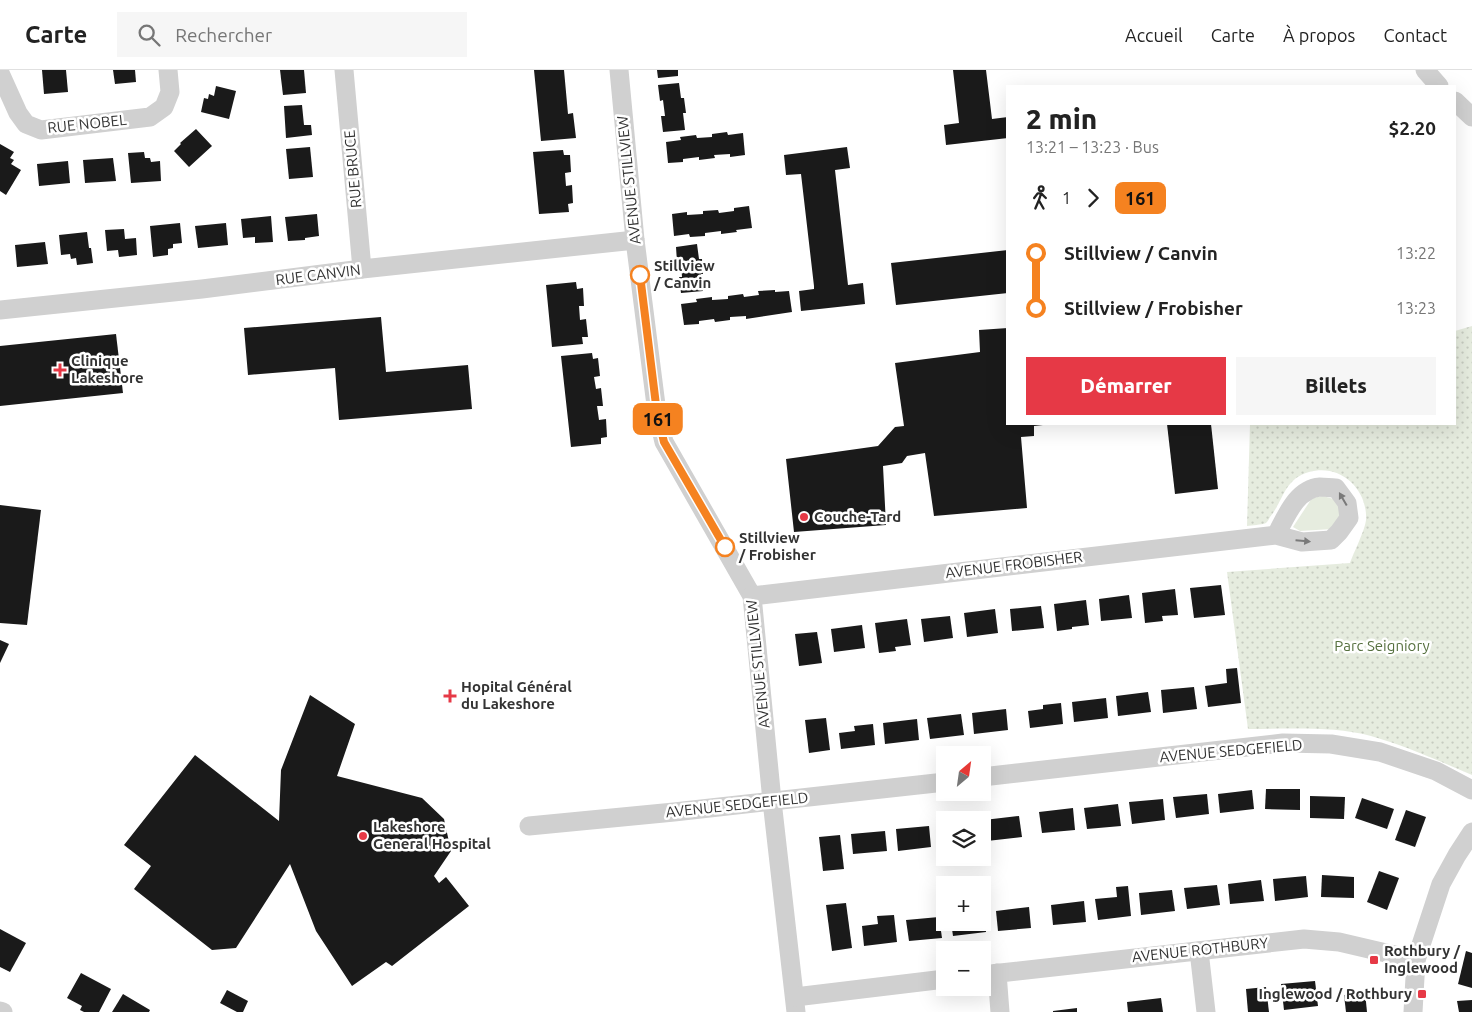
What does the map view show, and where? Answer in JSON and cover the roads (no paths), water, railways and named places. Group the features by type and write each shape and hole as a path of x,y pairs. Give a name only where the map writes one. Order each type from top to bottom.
{"street":[{"name":"RUE NOBEL","path":"0,73 18,113 26,124 41,130 150,117 164,107 170,92 168,70"},
{"name":"RUE BRUCE","path":"344,70 362,269"},
{"name":"AVENUE STILLVIEW","path":"618,70 635,240 657,413 664,442 752,596 772,801 796,1004"},
{"path":"1425,70 1439,85"},
{"path":"1456,102 1472,117"},
{"name":"RUE CANVIN","path":"0,310 635,240"},
{"name":"AVENUE FROBISHER","path":"752,596 1276,535"},
{"name":"AVENUE SEDGEFIELD","path":"991,776 1283,743 1331,744 1380,752 1436,771 1472,790"},
{"name":"AVENUE SEDGEFIELD","path":"529,826 936,783"},
{"path":"1413,1012 1416,960 1441,884 1472,832"},
{"name":"AVENUE ROTHBURY","path":"991,974 1304,939 1339,942 1416,960"},
{"path":"1199,950 1206,1012"},
{"path":"991,978 1000,1012"},
{"path":"796,1004 936,981"}],"place":[{"name":"Stillview / Canvin","path":"640,275"},
{"name":"Clinique Lakeshore","path":"60,370"},
{"name":"Couche-Tard","path":"804,517"},
{"name":"Stillview / Frobisher","path":"725,547"},
{"name":"Hopital Général du Lakeshore","path":"450,696"},
{"name":"Lakeshore General Hospital","path":"363,836"},
{"name":"Rothbury / Inglewood","path":"1374,960"},
{"name":"Inglewood / Rothbury","path":"1422,994"}],"park label":[{"name":"Parc Seigniory","path":"1382,646"}]}
